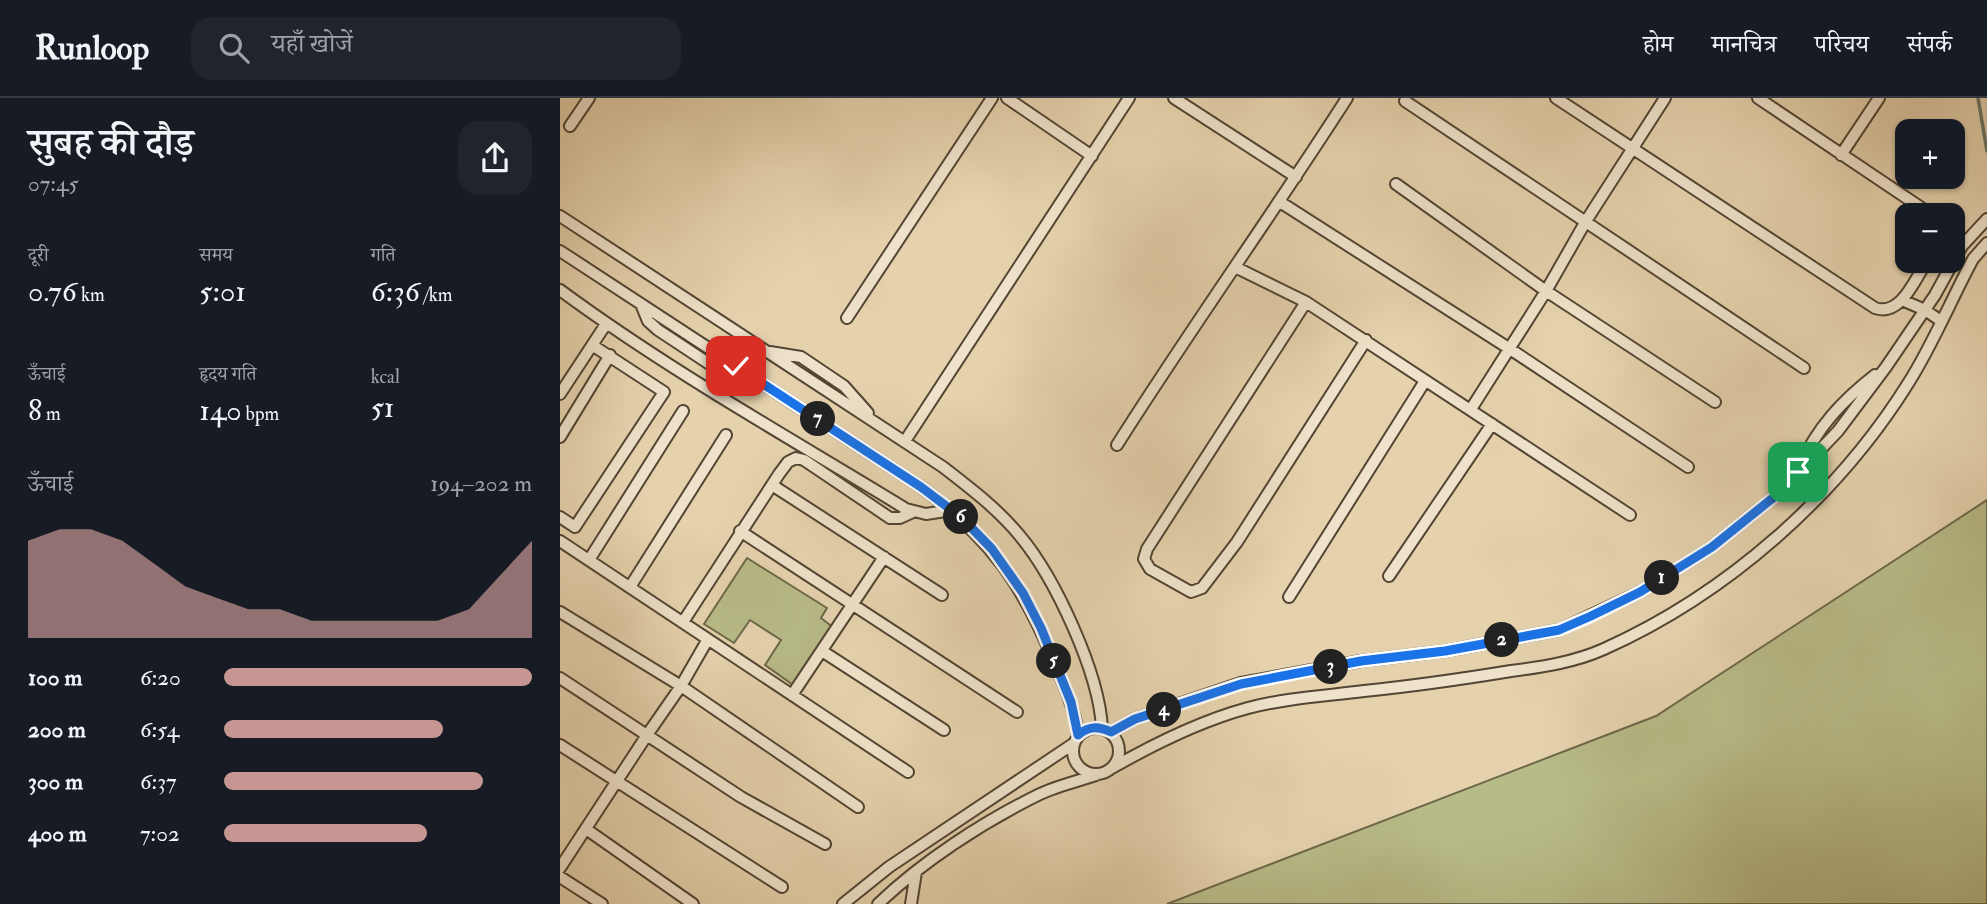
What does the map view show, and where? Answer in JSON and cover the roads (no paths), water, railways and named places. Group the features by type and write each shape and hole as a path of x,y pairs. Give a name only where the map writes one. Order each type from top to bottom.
{"street":[{"path":"847,318 992,98"},
{"path":"1007,98 1092,156"},
{"path":"905,441 1129,98"},
{"path":"1174,98 1296,177"},
{"path":"1117,445 1347,98"},
{"path":"1556,98 1875,308 1891,310 1902,300 1919,273"},
{"path":"1471,409 1665,98"},
{"path":"1841,155 1879,98"},
{"path":"570,126 584,99"},
{"path":"1766,100 1841,155 1915,203"},
{"path":"1405,101 1804,369"},
{"path":"1396,184 1546,290 1715,402"},
{"path":"1280,202 1688,467"},
{"path":"560,216 905,441 988,503 1020,536 1048,579 1066,614 1091,674 1106,730 1117,741 1118,760 1112,768"},
{"path":"843,904 889,867 1091,728 1106,730 1241,684 1361,661 1445,651 1559,630 1640,592 1712,547 1779,493 1838,431 1925,310 1962,246 1987,219"},
{"path":"878,904 900,883 987,823 1031,799 1112,768 1197,726 1247,708 1293,699 1444,681 1563,663 1603,649 1657,622 1730,576 1797,520 1860,449 1908,384 1973,260 1987,243"},
{"path":"560,251 921,487 952,510 992,549 1023,593 1041,628 1071,702 1075,740 1072,755 1076,765 1086,773 1096,775"},
{"path":"1236,267 1306,302 1630,515"},
{"path":"560,290 606,324 791,440 914,512 926,514 952,510"},
{"path":"1902,300 1941,321"},
{"path":"1306,302 1147,549 1144,559 1150,569 1191,592 1202,588 1237,542 1366,340"},
{"path":"562,388 606,324"},
{"path":"592,345 664,392 563,543 908,772"},
{"path":"560,437 610,355"},
{"path":"1289,597 1425,382"},
{"path":"589,560 683,411"},
{"path":"1389,576 1492,424"},
{"path":"630,587 726,435"},
{"path":"682,622 740,531 788,462 796,458 800,458 890,518 900,518 914,512"},
{"path":"772,485 942,595"},
{"path":"560,517 575,527"},
{"path":"740,531 1017,712"},
{"path":"792,695 884,557"},
{"path":"560,612 681,686 859,807"},
{"path":"560,868 681,686 708,639"},
{"path":"822,651 944,730"},
{"path":"560,678 741,797 825,844"},
{"path":"560,745 782,887"},
{"path":"586,829 693,904"},
{"path":"911,904 916,872"},
{"path":"560,877 602,904"}],"waterway":[{"path":"1978,98 1987,151"}]}
